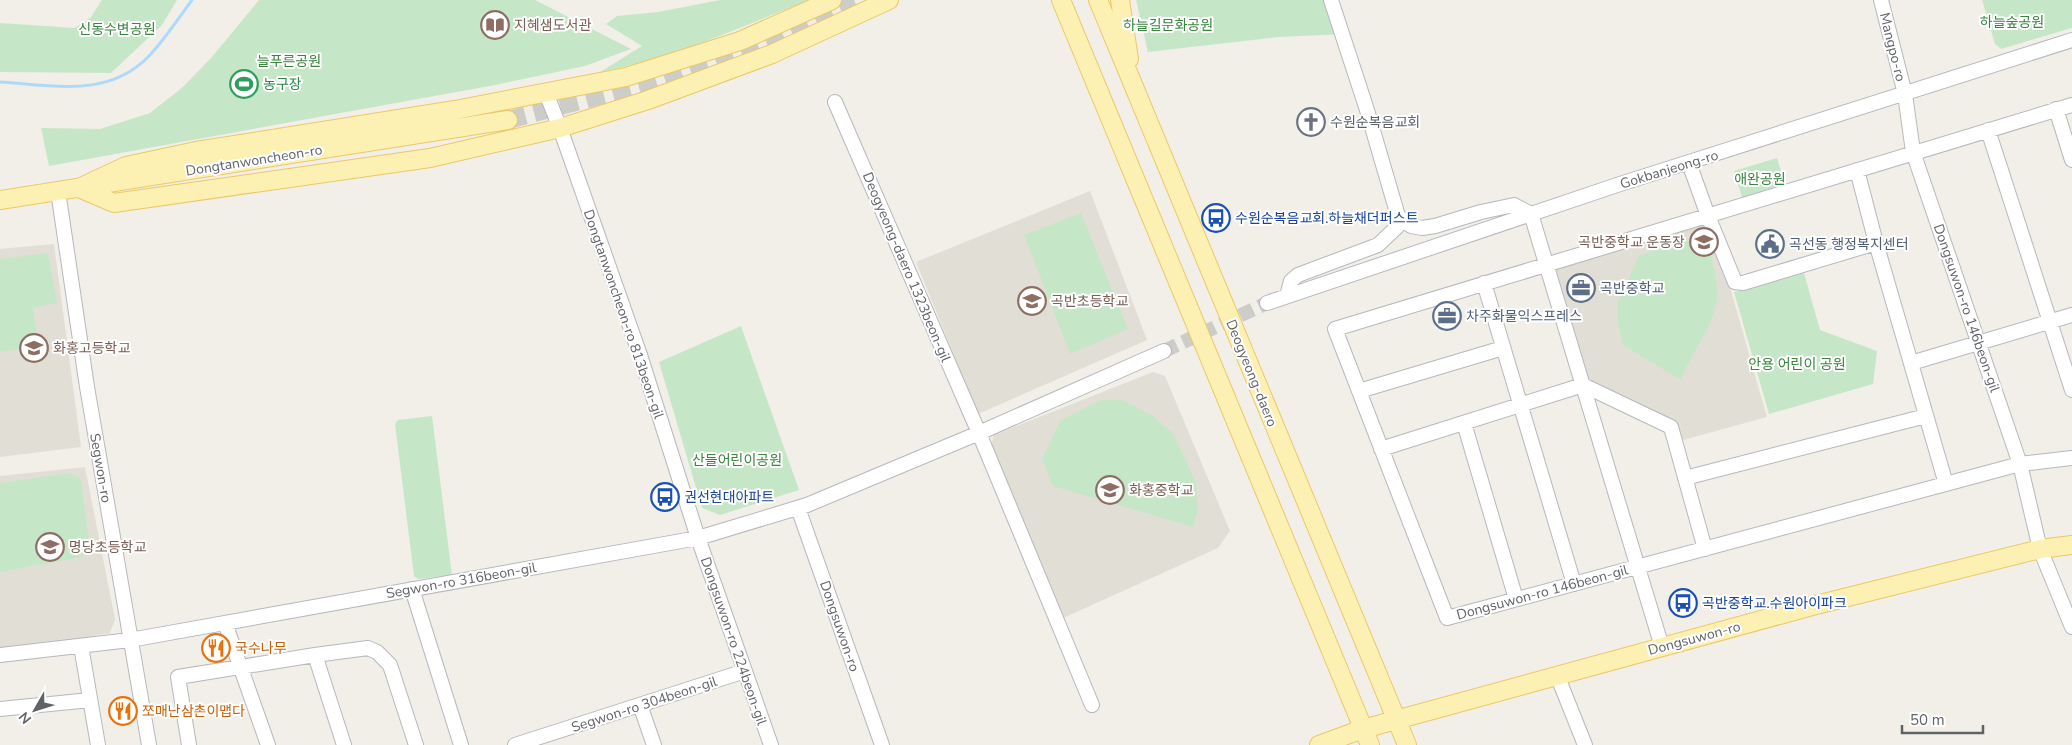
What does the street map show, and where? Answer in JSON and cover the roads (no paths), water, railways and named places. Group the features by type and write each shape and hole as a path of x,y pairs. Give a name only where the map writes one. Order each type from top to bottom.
{"main road":[{"path":"78,188 126,166 187,153 455,110 626,77 740,41 832,0"},
{"path":"78,188 114,203 430,158 560,128 648,100 772,54 889,0"},
{"path":"1061,0 1366,737"},
{"name":"Deogyeong-daero","path":"1098,0 1407,745"},
{"path":"1120,0 1132,82"},
{"name":"Dongtanwoncheon-ro","path":"0,200 508,120"},
{"name":"Dongsuwon-ro","path":"1318,745 1366,737 1396,720 1812,606 2040,549 2072,545"}],"street":[{"path":"1287,296 1291,281 1298,275 1378,245 1390,236 1398,226 1398,216 1351,58 1331,0"},
{"name":"Mangpo-ro","path":"1880,0 1905,94 1913,152"},
{"name":"Gokbanjeong-ro","path":"1267,303 1531,214 2072,40"},
{"name":"Dongtanwoncheon-ro 813beon-gil","path":"546,93 640,355 698,538"},
{"name":"Deogyeong-daero 1323beon-gil","path":"835,102 979,433 1092,705"},
{"name":"Dongsuwon-ro 146beon-gil","path":"2072,105 1335,328 1447,618 2020,464 2072,458"},
{"path":"2056,109 2072,160"},
{"path":"1988,130 2072,390"},
{"name":"Dongsuwon-ro 146beon-gil","path":"1913,152 2020,464 2040,549 2072,627"},
{"path":"1689,163 1734,282 1743,283 1876,243"},
{"path":"1857,170 1876,243 1946,484"},
{"name":"Segwon-ro","path":"58,191 88,388 149,745"},
{"path":"1398,216 1411,226 1422,228 1514,205 1531,214"},
{"name":"Dongsuwon-ro 146beon-gil","path":"1531,214 1662,647"},
{"path":"1484,283 1574,584"},
{"path":"1911,363 2072,315"},
{"path":"1359,392 1504,348"},
{"path":"698,538 798,508 979,433 1164,351"},
{"path":"1381,449 1583,385 1671,427 1705,549"},
{"path":"1685,478 1926,416"},
{"path":"1464,423 1516,599"},
{"name":"Dongsuwon-ro","path":"798,508 882,745"},
{"name":"Segwon-ro 316beon-gil","path":"0,655 130,640 698,538"},
{"name":"Dongsuwon-ro 224beon-gil","path":"698,538 771,745"},
{"path":"412,589 460,745"},
{"path":"225,623 268,745"},
{"path":"81,646 98,745"},
{"path":"189,745 178,677 368,648 377,652 390,665 416,745"},
{"path":"315,655 344,745"},
{"name":"Segwon-ro 304beon-gil","path":"515,745 745,671"},
{"path":"1557,675 1584,745"},
{"path":"0,709 90,700"},
{"path":"640,705 654,745"}],"waterway":[{"path":"0,82 80,86 98,84 117,78 134,69 150,55 192,0"}],"tunnel":[{"path":"508,120 640,85 767,40 854,0"},
{"path":"1164,351 1267,303"}],"place":[{"name":"지혜샘도서관","path":"495,25"},
{"name":"농구장","path":"244,84"},
{"name":"수원순복음교회","path":"1311,122"},
{"name":"수원순복음교회.하늘채더퍼스트","path":"1216,218"},
{"name":"곡반중학교 운동장","path":"1704,242"},
{"name":"곡선동 행정복지센터","path":"1770,244"},
{"name":"곡반중학교","path":"1581,288"},
{"name":"곡반초등학교","path":"1032,301"},
{"name":"차주화물익스프레스","path":"1447,316"},
{"name":"화홍고등학교","path":"34,348"},
{"name":"화홍중학교","path":"1110,490"},
{"name":"권선현대아파트","path":"665,497"},
{"name":"명당초등학교","path":"50,547"},
{"name":"곡반중학교.수원아이파크","path":"1683,603"},
{"name":"국수나무","path":"216,648"},
{"name":"쪼매난삼촌이맵다","path":"123,711"}],"park label":[{"name":"하늘숲공원","path":"2012,22"},
{"name":"하늘길문화공원","path":"1168,25"},
{"name":"신동수변공원","path":"117,29"},
{"name":"늘푸른공원","path":"289,61"},
{"name":"애완공원","path":"1760,179"},
{"name":"안용 어린이 공원","path":"1797,364"},
{"name":"산들어린이공원","path":"737,460"}]}
